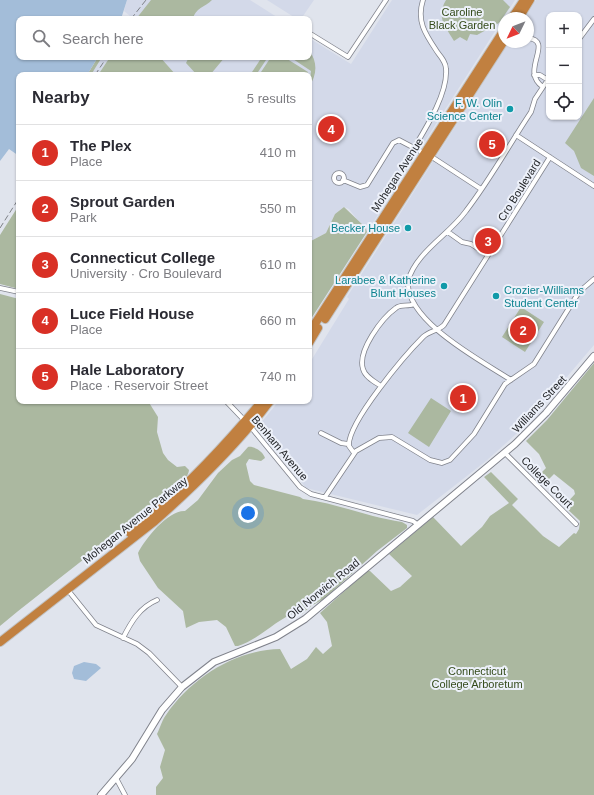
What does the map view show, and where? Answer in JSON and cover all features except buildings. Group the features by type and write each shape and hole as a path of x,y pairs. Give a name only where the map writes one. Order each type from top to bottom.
{"highway":[{"path":"516,12 524,0"},
{"path":"523,12 530,0"},
{"name":"Mohegan Avenue","path":"312,338 498,40"},
{"name":"Mohegan Avenue","path":"312,328 499,48"},
{"name":"Mohegan Avenue Parkway","path":"0,642 155,521 177,502 204,477 248,423 260,404"},
{"name":"Mohegan Avenue Parkway","path":"0,636 170,501 267,404"}],"street":[{"path":"312,35 348,58 386,0"},
{"path":"414,148 443,91 446,78 444,60 423,31 420,10 423,0"},
{"path":"582,35 594,19"},
{"path":"534,40 539,46 533,72 536,82 544,87"},
{"path":"534,75 539,75 546,78"},
{"path":"512,380 437,330 414,304 408,287 410,275 422,255 448,232 467,211 482,189 531,112 536,99 546,83"},
{"path":"516,135 594,186"},
{"path":"343,180 360,187 366,186 395,141 401,140 482,189"},
{"name":"Cro Boulevard","path":"348,444 357,422 381,386 424,336 444,325 550,158"},
{"path":"448,232 462,242 471,244 488,255"},
{"path":"325,497 354,452 373,440 389,436 426,458 444,462 456,454 474,434 504,385 534,364 579,292 594,279"},
{"path":"0,288 16,291"},
{"path":"381,386 363,370 363,357 366,347 386,316 399,306 414,304"},
{"name":"Williams Street","path":"494,462 546,413 594,356"},
{"name":"Benham Avenue","path":"229,404 248,423 300,487 311,494 413,521 417,524"},
{"path":"321,433 342,443 348,444 354,452"},
{"name":"College Court","path":"505,453 576,524"},
{"name":"Old Norwich Road","path":"101,795 144,743 169,700 182,687 214,662 276,637 300,623 417,524 494,462"},
{"path":"67,589 96,625 137,644 149,653 182,687"},
{"path":"123,638 131,622 136,616 151,603 157,600"},
{"path":"116,778 125,795"}],"shaded area":[{"path":"127,0 250,0 275,16 130,16 124,11"},
{"path":"267,0 314,0 303,16 292,16"},
{"path":"392,0 515,0 507,12 498,12 498,27 367,232 349,209 344,207 335,214 326,233 312,240 312,72 173,72 163,60 312,60 312,40 351,64"},
{"path":"536,0 594,0 594,345 525,426 486,461 417,515 306,488 270,442 259,425 276,404 312,404 312,359 349,299 347,297 505,48 534,48 534,12 529,12"},
{"path":"100,60 108,60 100,72 93,72"}],"green space":[{"path":"151,0 212,0 198,10 194,16 138,16"},
{"name":"Caroline Black Garden","path":"446,0 503,0 510,7 507,12 498,12 498,24 477,35 470,34 467,41 460,37 454,41 443,21 443,6"},
{"path":"312,55 315,64 315,73 312,82 311,71 294,60 312,60"},
{"path":"96,60 100,60 93,72 89,72"},
{"path":"108,60 163,60 173,72 100,72"},
{"path":"188,60 222,60 212,72 194,72 186,63"},
{"path":"260,60 266,60 258,72 252,72"},
{"path":"269,60 289,60 308,72 261,72"},
{"path":"594,98 594,176 581,168 574,151 565,143 580,120 582,120 582,117"},
{"path":"344,207 365,227 367,232 312,317 312,240 326,233 335,214"},
{"path":"16,210 16,288 0,284 0,235"},
{"path":"0,294 16,298 16,404 150,404 158,417 157,432 163,453 168,460 177,467 185,466 189,470 185,478 164,493 121,530 0,626"},
{"path":"521,307 544,322 525,352 502,337"},
{"name":"Connecticut College Arboretum","path":"594,363 594,795 156,795 156,787 163,778 160,767 165,750 157,734 165,717 188,689 216,668 247,655 280,649 291,669 307,659 316,647 323,654 332,646 327,622 320,613 367,571 370,571 391,591 400,587 412,576 389,554 433,517 461,546 482,527 490,516 509,503 484,477 491,472 518,499 512,505 543,536 559,547 574,533 576,534 579,529 580,521 564,506 575,494 574,490 554,474 543,485 536,478 546,468 539,454 526,441 547,420"},
{"path":"431,398 451,411 429,447 408,433"},
{"path":"248,447 253,447 258,450 265,458 261,461 249,459 246,464 250,481 254,485 303,499 402,522 407,525 407,528 377,551 324,599 311,606 302,614 299,611 283,619 254,639 235,646 226,627 217,620 199,622 186,628 183,611 158,588 140,561 138,553 151,533 158,526 171,515 185,511 198,500 218,473 232,460 240,456"}],"water":[{"path":"0,0 127,0 122,16 16,16 16,60 96,60 89,72 16,72 16,154 9,149 0,161"},
{"path":"84,662 96,664 101,668 86,681 74,679 72,673 74,666"}],"railway":[{"path":"133,16 146,0"},
{"path":"97,72 105,60"},
{"path":"0,228 16,203"}],"place":[{"name":"F. W. Olin Science Center","path":"510,109"},
{"name":"Luce Field House","path":"331,129"},
{"name":"Hale Laboratory","path":"492,144"},
{"name":"Becker House","path":"408,228"},
{"name":"Connecticut College","path":"488,241"},
{"name":"Larabee & Katherine Blunt Houses","path":"444,286"},
{"name":"Crozier-Williams Student Center","path":"496,296"},
{"name":"Sprout Garden","path":"523,330"},
{"name":"The Plex","path":"463,398"}]}
